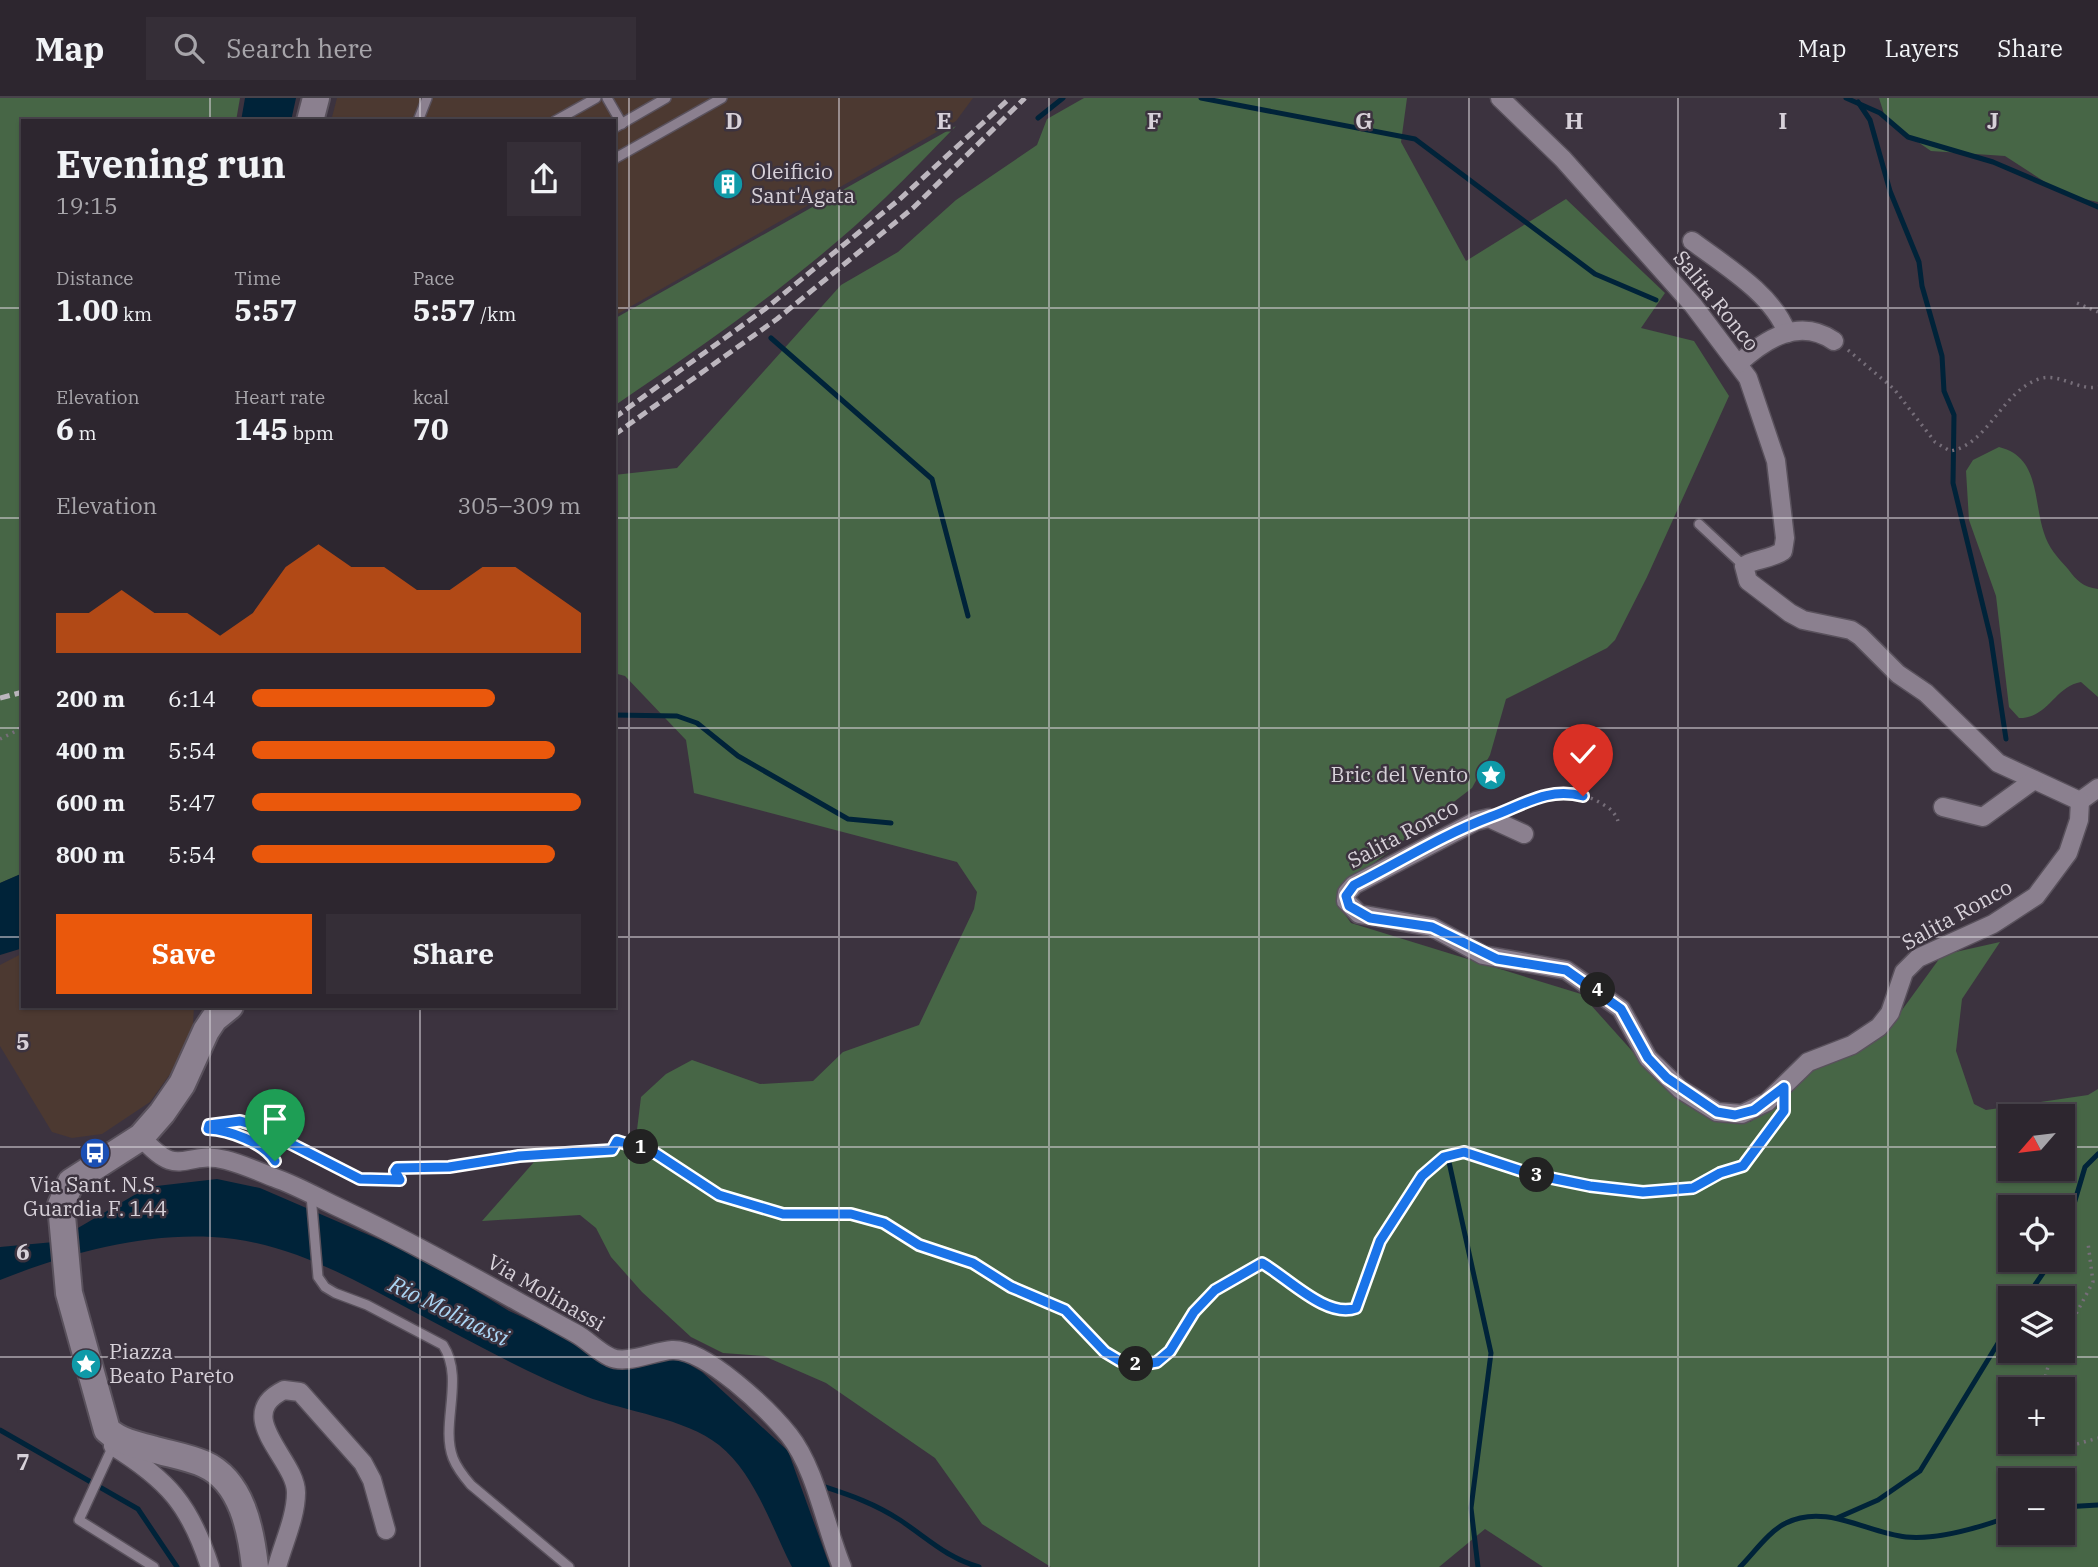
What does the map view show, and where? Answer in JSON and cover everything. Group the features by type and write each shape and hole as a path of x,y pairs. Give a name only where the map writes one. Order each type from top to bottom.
{"main road":[{"path":"311,119 316,98"},
{"path":"228,1008 206,1031 182,1084 141,1137 71,1182 61,1205 61,1224 69,1293 109,1446 131,1443 202,1463 222,1476 230,1486 247,1523 255,1567"}],"street":[{"name":"Salita Ronco","path":"1500,98 1573,169 1693,305 1748,378 1776,461 1785,538 1783,551 1779,554 1766,561 1749,562 1744,566"},
{"path":"1692,241 1768,304 1782,320 1787,332"},
{"path":"1738,364 1763,343 1787,332 1806,330 1824,334 1834,341"},
{"path":"1744,566 1748,580 1790,613 1803,620 1851,630 1860,636 1898,674 1926,693 1998,763 2089,801 2098,788"},
{"path":"1943,807 1983,817 2034,780"},
{"name":"Salita Ronco","path":"1524,834 1489,818 1449,832 1354,885 1346,896 1349,906 1370,918 1432,927 1497,959 1566,970 1621,1009 1648,1058 1661,1073 1692,1098 1717,1112 1735,1115 1754,1110 1784,1087 1799,1068 1852,1045 1879,1027 1890,1013 1904,972 1918,958 1993,925 2036,896 2068,853 2079,820 2089,801"},
{"name":"Via Molinassi","path":"141,1137 160,1158 170,1162 224,1159 274,1177 312,1200 424,1248 502,1295 579,1335 611,1358 627,1359 676,1350 698,1357 728,1378 789,1435 803,1456 842,1567"},
{"path":"276,1567 296,1493 288,1468 268,1440 265,1417 270,1399 284,1390 300,1392 363,1463 372,1480 386,1530"},
{"path":"109,1446 167,1483 182,1503 210,1567"}],"lane":[{"path":"419,119 427,98"},
{"path":"559,119 596,98"},
{"path":"607,98 615,119"},
{"path":"618,126 666,98"},
{"path":"616,158 722,98"},
{"path":"1699,524 1744,566"},
{"path":"312,1200 318,1277 325,1287 367,1305 443,1345 449,1354 452,1369 450,1448 458,1469 471,1485 569,1567"},
{"path":"109,1446 79,1516 83,1524 153,1567"}],"path":[{"path":"2077,303 2098,312"},
{"path":"1834,341 1853,352 1874,375 1894,389 1935,442 1950,452 1966,445 2022,388 2040,378 2062,379 2083,388 2098,387"},
{"path":"0,738 18,730 21,725"},
{"path":"1489,818 1529,799 1569,792 1598,801 1611,810 1618,821"},
{"path":"274,1177 276,1167 269,1152 224,1130 208,1129 209,1125 240,1121 254,1125 367,1181 400,1180 395,1171 397,1168 449,1167 519,1156 612,1150 617,1141 655,1153 719,1195 783,1214 851,1214 884,1223 919,1245 973,1263 1011,1287 1065,1310 1105,1352 1120,1361 1140,1365 1157,1362 1170,1351 1187,1322 1215,1290 1262,1263 1329,1309 1343,1313 1356,1308 1380,1241 1422,1176 1444,1157 1455,1152 1481,1156 1531,1174 1590,1186 1643,1192 1693,1188 1720,1173 1743,1166 1784,1111 1784,1087"},
{"path":"2075,1316 2093,1282 2088,1243"},
{"path":"2075,1445 2098,1438"}],"shaded area":[{"path":"337,98 973,98 956,121 616,315 616,119 332,119"},
{"path":"21,954 21,1008 194,1008 193,1025 175,1067 150,1102 102,1134 72,1138 52,1132 0,1046 0,965"}],"green space":[{"path":"0,98 240,98 236,119 21,119 21,874 0,883"},
{"path":"1084,98 1407,98 1401,142 1466,261 1566,199 1665,293 1641,328 1694,341 1729,396 1647,577 1615,640 1607,648 1506,699 1490,755 1472,788 1344,886 1339,906 1351,923 1581,994 1668,1091 1705,1115 1727,1122 1750,1122 1776,1105 1815,1065 1886,1032 1942,955 2000,942 1962,999 1956,1051 1974,1104 1986,1110 1998,1108 1998,1181 2076,1181 2076,1104 2027,1104 2088,1095 2098,1089 2098,1567 1543,1567 1485,1529 1439,1567 1051,1567 982,1524 935,1458 826,1383 764,1356 723,1353 691,1337 642,1292 611,1257 596,1228 580,1215 482,1221 534,1162 614,1155 636,1138 641,1097 666,1074 692,1060 760,1084 813,1081 843,1052 919,1025 974,909 977,892 957,862 694,793 686,740 625,676 616,674 616,475 677,468 841,285 898,252 956,200 1037,145 1047,119"},
{"path":"1879,98 2098,98 2098,202 2065,195 2005,156 1931,151 1886,120"},
{"path":"956,126 885,198 822,254 719,333 616,405 616,318"},
{"path":"1999,447 2012,452 2022,460 2028,470 2033,481 2044,533 2054,552 2077,580 2088,587 2098,589 2098,697 2081,682 2064,690 2038,713 2019,718 2009,707 1996,596 1969,520 1966,471 1973,460"}],"water":[{"path":"245,98 296,98 291,119 241,119"},
{"path":"21,874 21,949 0,955 0,883"},
{"name":"Rio Molinassi","path":"217,1179 260,1188 422,1258 509,1311 557,1333 609,1365 637,1368 653,1361 678,1358 702,1372 788,1451 830,1567 792,1567 743,1471 719,1445 705,1436 672,1422 601,1402 563,1387 362,1284 289,1252 212,1237 158,1238 77,1254 0,1280 0,1247 54,1242 148,1187"}],"waterway":[{"path":"1038,118 1063,98"},
{"path":"1201,98 1415,139 1595,274 1656,300"},
{"path":"1846,98 1880,113 1908,137 1993,162 2098,207"},
{"path":"1858,102 1870,120 1890,191 1919,262 1922,286 1942,356 1944,391 1954,415 1953,483 1991,639 2006,739"},
{"path":"771,338 932,479 968,616"},
{"path":"616,715 677,716 697,723 738,756 848,819 891,823"},
{"path":"2075,1201 2085,1167 2098,1154"},
{"path":"1449,1162 1491,1353 1471,1508 1478,1567"},
{"path":"2034,1286 2044,1272"},
{"path":"1837,1518 1878,1500 1920,1471 1998,1343"},
{"path":"0,1430 138,1509 177,1567"},
{"path":"819,1485 880,1508 947,1553 979,1567"},
{"path":"2075,1506 2098,1505"},
{"path":"1740,1567 1773,1531 1801,1518 1831,1518 1906,1537 1932,1537 1998,1520"}],"railway":[{"path":"616,417 765,309 901,198 1010,98"},
{"path":"616,434 777,319 913,208 1025,98"},
{"path":"0,698 21,693"}],"place":[{"name":"Oleificio Sant'Agata","path":"728,184"},
{"name":"Bric del Vento","path":"1491,775"},
{"name":"Via Sant. N.S. Guardia F. 144","path":"95,1153"},
{"name":"Piazza Beato Pareto","path":"86,1364"}],"route":[{"path":"275,1161 269,1152 224,1130 208,1129 209,1125 240,1121 254,1125 348,1174 367,1181 400,1180 395,1171 397,1168 449,1167 519,1156 612,1150 617,1141 655,1153 719,1195 783,1214 851,1214 884,1223 919,1245 973,1263 1011,1287 1065,1310 1105,1352 1120,1361 1140,1365 1157,1362 1170,1351 1194,1312 1215,1290 1262,1263 1285,1276 1329,1309 1343,1313 1356,1308 1380,1241 1422,1176 1444,1157 1455,1152 1464,1152 1531,1174 1590,1186 1643,1192 1693,1188 1720,1173 1743,1166 1784,1111 1784,1087 1754,1110 1735,1115 1717,1112 1692,1098 1655,1067 1621,1009 1566,970 1557,966 1483,955 1432,927 1370,918 1359,914 1346,901 1346,896 1354,885 1449,832 1545,794 1569,792 1583,796"}]}
